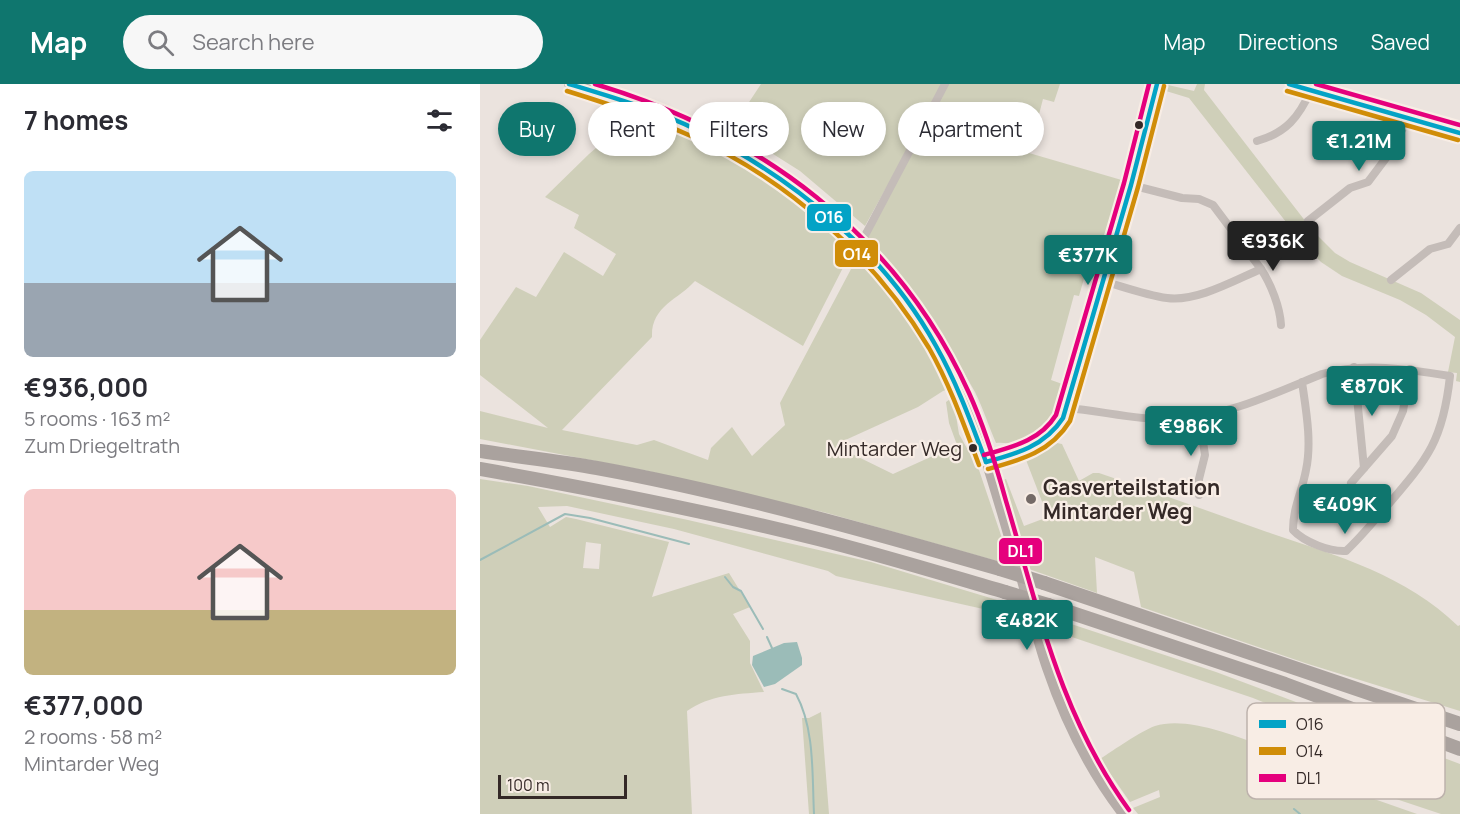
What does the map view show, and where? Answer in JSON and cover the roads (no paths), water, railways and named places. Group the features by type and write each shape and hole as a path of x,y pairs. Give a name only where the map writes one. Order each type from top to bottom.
{"highway":[{"path":"480,451 598,468 902,541 1044,583 1398,703"},
{"path":"480,469 706,513 818,539 1048,605 1336,703"},
{"path":"1445,719 1460,724"},
{"path":"1445,743 1460,749"}],"street":[{"path":"569,84 653,111 703,132 746,155 793,185 828,214 860,245 898,289 931,339 967,408 986,462 1046,667 1060,704 1090,767 1124,814"},
{"path":"860,245 945,84"},
{"path":"986,462 1021,451 1047,438 1058,429 1067,408 1157,84"},
{"path":"1289,84 1460,132"},
{"path":"1257,141 1273,136 1298,115 1311,90"},
{"path":"1308,221 1350,188 1368,182 1392,150 1408,118"},
{"path":"1131,184 1182,198 1199,199 1212,205 1268,278 1281,317 1281,325"},
{"path":"1392,280 1430,249 1448,244 1460,228"},
{"path":"1103,281 1168,298 1183,298 1200,294 1261,268"},
{"path":"1354,368 1364,468"},
{"path":"1067,408 1148,418 1177,419 1233,409 1302,382 1336,369 1410,369 1450,376 1443,423 1421,467 1353,545 1346,550 1340,551 1306,540 1293,530 1293,513 1307,465 1308,427 1302,382"},
{"path":"1351,483 1392,436 1403,411 1410,369"},
{"path":"1199,416 1205,455 1199,479 1199,495"}],"water":[{"path":"797,642 802,665 775,684 764,687 752,665 753,656 784,643"}],"waterway":[{"path":"480,560 565,514 590,518 689,544"},
{"path":"725,577 733,587 741,591 763,629"},
{"path":"767,637 772,648"},
{"path":"782,689 796,694 807,722 810,737 814,814"},
{"path":"1294,809 1300,814"}],"place":[{"name":"Mintarder Weg","path":"973,448"},
{"name":"Gasverteilstation Mintarder Weg","path":"1031,499"}]}
